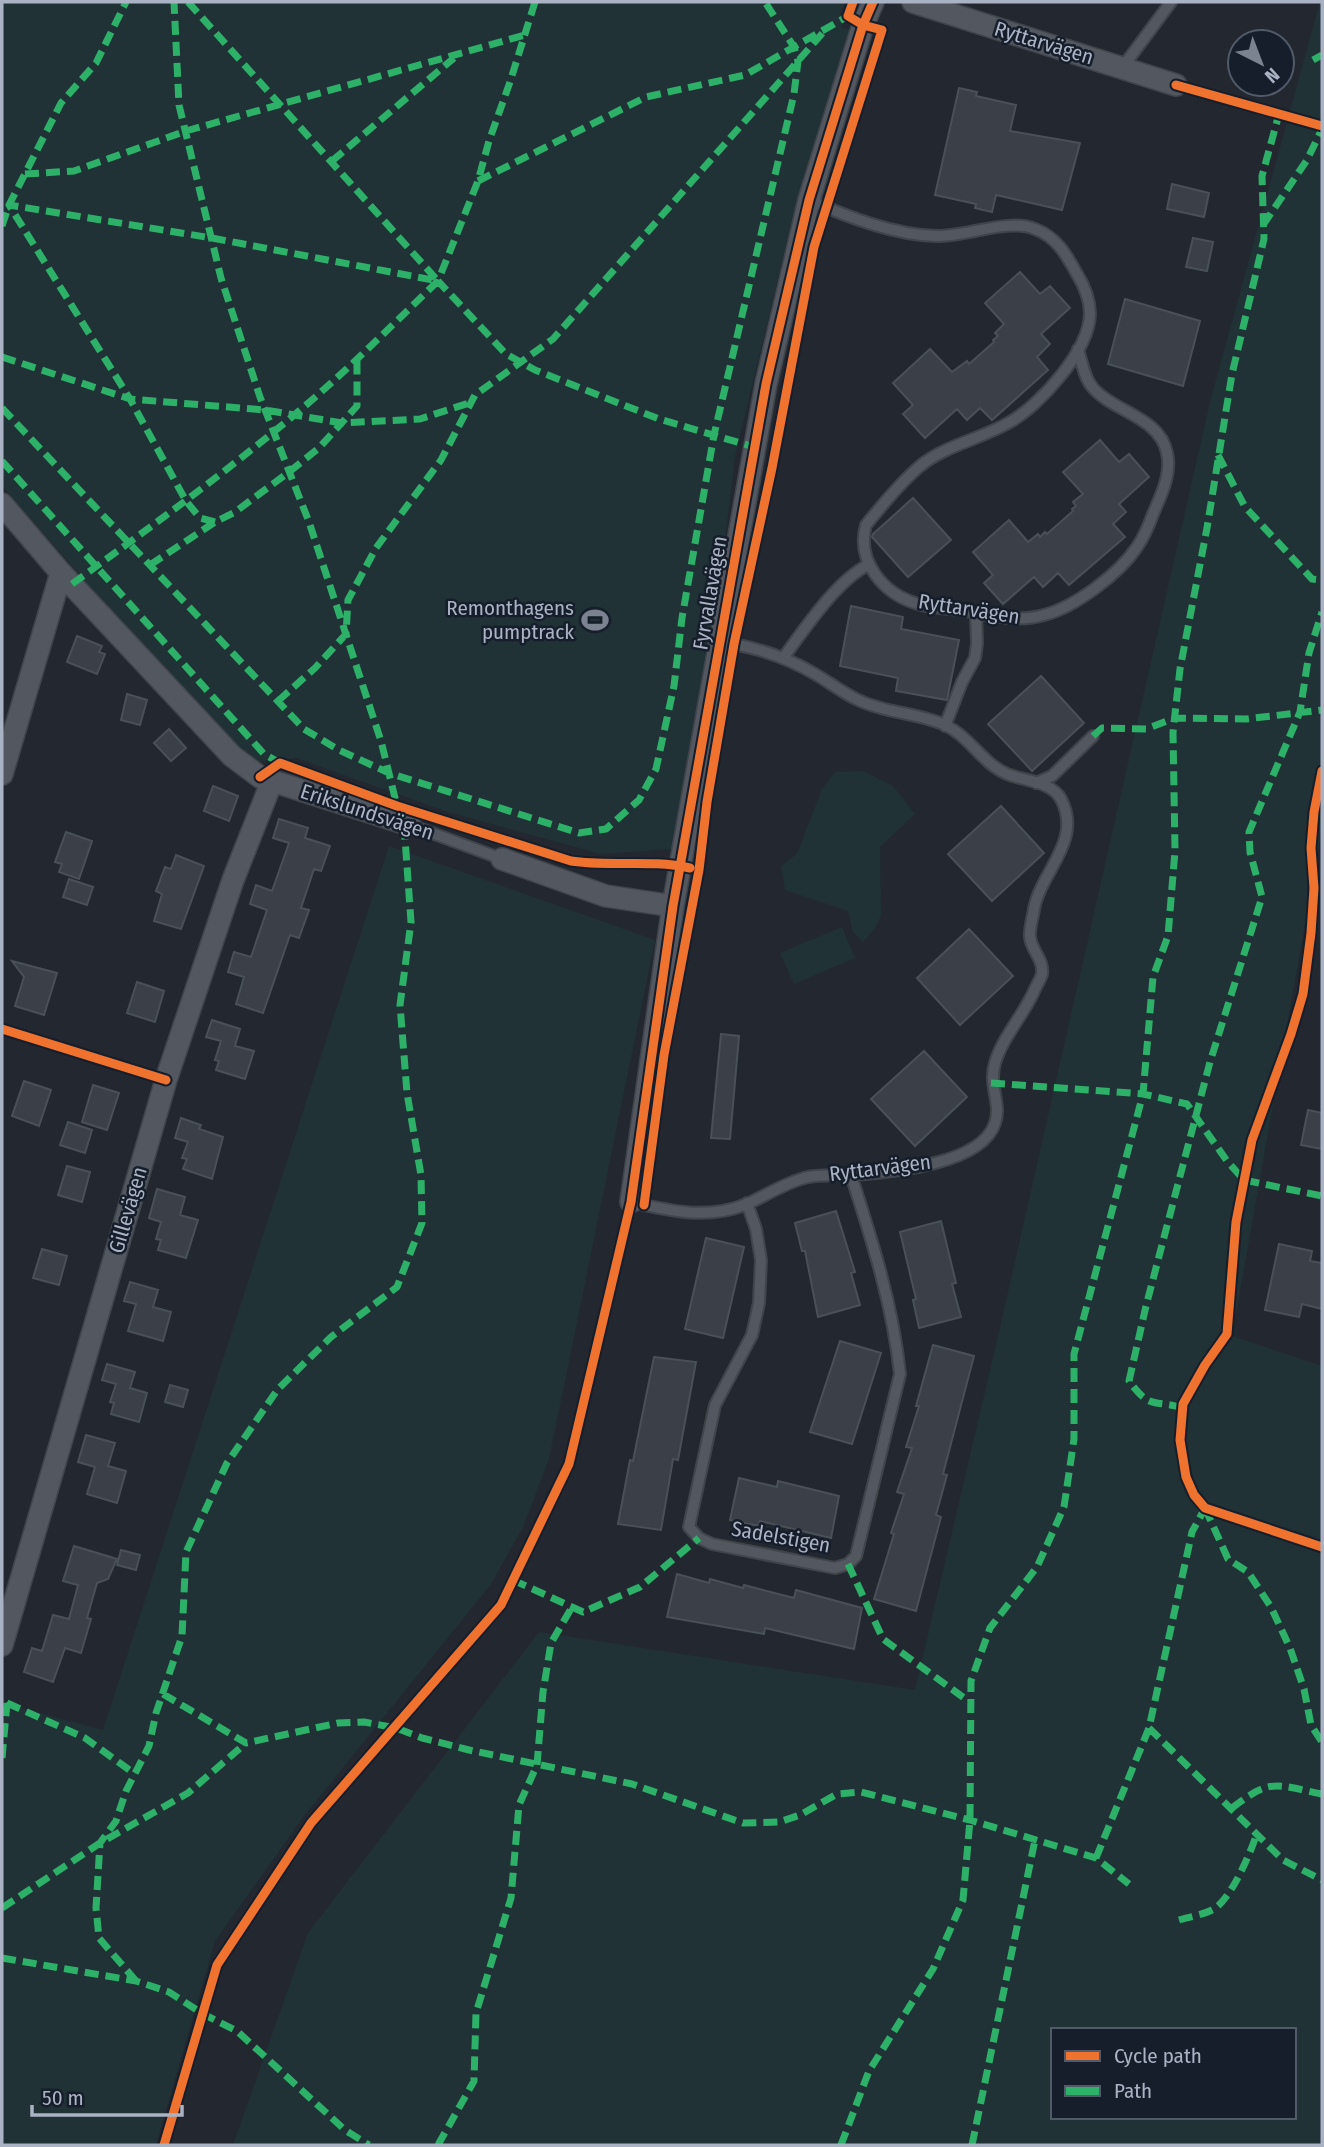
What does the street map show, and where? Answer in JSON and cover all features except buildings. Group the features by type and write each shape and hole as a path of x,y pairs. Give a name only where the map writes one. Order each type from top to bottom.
{"street":[{"name":"Fyrvallavägen","path":"631,1202 673,905 766,384 809,200 863,25 873,2"},
{"name":"Ryttarvägen","path":"912,2 1176,85"},
{"name":"Erikslundsvägen","path":"2,504 61,573 232,756 260,777 410,825"},
{"path":"2,774 61,573"},
{"name":"Gillevägen","path":"2,1645 166,1080 233,880 272,781"},
{"name":"Erikslundsvägen","path":"502,859 606,896 673,905"}],"lane":[{"path":"1122,68 1171,2"},
{"path":"783,658 818,611 857,570 868,565 863,552 866,525 920,467 938,455 1011,422 1046,393 1078,349 1087,330 1090,315 1084,286 1063,250 1050,236 1033,228 1012,226 938,237 915,235 867,222 809,200"},
{"name":"Ryttarvägen","path":"868,565 879,580 904,598 918,604 1024,620 1047,615 1098,586 1122,566 1138,547 1164,488 1169,466 1167,450 1160,436 1132,413 1096,391 1088,381 1078,349"},
{"path":"945,726 956,695 975,658 976,613"},
{"name":"Ryttarvägen","path":"631,1202 707,1214 727,1211 802,1179 826,1174 851,1175 929,1165 958,1156 983,1142 995,1125 998,1106 991,1083 995,1062 1003,1043 1028,1006 1042,974 1040,956 1030,938 1035,904 1066,839 1068,826 1061,799 1053,789 1005,773 962,736 945,726 859,701 783,658 719,642"},
{"path":"1036,783 1052,776 1093,736"},
{"name":"Erikslundsvägen","path":"410,825 502,859"},
{"name":"Sadelstigen","path":"747,1203 757,1229 761,1260 759,1303 752,1335 715,1405 689,1527 699,1538 712,1544 835,1568 848,1564 856,1556 900,1374 897,1344 875,1249 851,1175"}],"shaded area":[{"path":"2,2 845,2 840,13 842,28 851,30 793,216 735,456 713,640 673,849 601,854 448,812 296,758 244,762 2,486"},
{"path":"1322,2 1322,828 1232,1336 1322,1366 1322,2145 233,2145 308,1933 539,1632 915,1690 1210,402"},
{"path":"863,771 893,786 915,814 880,847 881,916 863,942 853,932 848,911 785,890 781,866 797,854 822,789 835,772"},
{"path":"389,846 655,940 549,1459 523,1527 491,1584 304,1816 215,1941 156,2145 2,2145 2,1703 103,1730"},
{"path":"842,927 855,958 794,984 780,953"}],"marked path":[{"path":"2,226 9,205 61,103 96,63 126,2"},
{"path":"136,1981 99,1938 96,1908 100,1843 116,1821 126,1791 149,1746 156,1713 182,1636 186,1552 227,1463 278,1389 331,1337 397,1287 422,1223 421,1175 407,1093 400,1005 411,922 404,824 381,741 309,522 260,397 221,278 179,105 174,2"},
{"path":"188,2 438,281"},
{"path":"535,2 478,181 438,281 506,354 535,370 659,419 754,447"},
{"path":"2,408 304,729 339,750 389,773 579,833 606,829 639,800 656,769 674,686 682,618 714,435 794,94 798,61 794,47 765,2"},
{"path":"478,181 646,97 745,75 848,16"},
{"path":"278,701 315,668 346,634 348,600 376,548 441,460 475,395 553,339 827,28"},
{"path":"25,174 74,171 186,131 525,35"},
{"path":"1313,60 1322,55"},
{"path":"332,161 454,58"},
{"path":"841,2145 869,2071 933,1969 963,1900 970,1820 971,1681 990,1628 1037,1567 1064,1507 1074,1439 1074,1354 1143,1094 1153,977 1168,936 1175,851 1173,732 1180,669 1207,528 1232,374 1264,239 1262,176 1279,114"},
{"path":"1263,225 1307,160 1322,129"},
{"path":"215,522 200,518 186,501 130,399 9,205 212,238 438,281"},
{"path":"72,584 184,502 293,416 349,367 438,281"},
{"path":"2,357 130,399 265,410 342,423 420,419 472,402"},
{"path":"150,565 235,512 319,448 357,406 357,360"},
{"path":"1218,455 1245,507 1312,579 1322,580"},
{"path":"2,461 264,754 280,763"},
{"path":"1183,1408 1148,1400 1129,1381 1210,1062 1262,897 1250,852 1249,832 1300,712 1309,653 1322,612"},
{"path":"1093,736 1102,728 1146,729 1175,718 1246,719 1322,710"},
{"path":"991,1083 1143,1094 1187,1104 1227,1161 1244,1180 1322,1196"},
{"path":"1205,1508 1228,1559 1248,1572 1271,1607 1290,1648 1304,1689 1311,1725 1322,1742"},
{"path":"1096,1858 1149,1728 1192,1532 1205,1508"},
{"path":"513,1580 583,1612 640,1587 699,1538"},
{"path":"848,1564 883,1639 971,1703"},
{"path":"438,2145 474,2081 476,2013 511,1898 519,1805 537,1765 543,1692 551,1643 572,1607"},
{"path":"163,1694 246,1743 338,1723 364,1722 396,1728 469,1750 632,1784 743,1823 779,1822 800,1815 837,1794 861,1792 970,1820 1096,1858 1129,1884"},
{"path":"2,1697 7,1703 2,1758"},
{"path":"7,1703 85,1738 135,1774"},
{"path":"1149,1728 1283,1860 1322,1880"},
{"path":"2,1908 100,1843 188,1793 246,1743"},
{"path":"1232,1808 1256,1791 1274,1786 1322,1794"},
{"path":"1179,1920 1208,1912 1219,1905 1239,1876 1257,1833"},
{"path":"972,2145 1035,1840"},
{"path":"2,1958 136,1981 169,1992 203,2014 237,2031 345,2130 369,2145"}],"cycle path":[{"path":"644,1205 664,1055 699,870 707,802 734,644 772,468 814,247 882,30 863,25 848,16 853,2"},
{"path":"164,2145 217,1965 311,1823 501,1605 569,1464 631,1202 673,906 766,384 809,200 863,25 873,2"},
{"path":"1176,85 1322,126"},
{"path":"260,777 280,763 397,806 571,861 660,864 690,868"},
{"path":"1322,771 1314,812 1311,848 1314,888 1303,994 1252,1140 1236,1222 1227,1334 1205,1365 1183,1404 1180,1440 1186,1477 1194,1495 1205,1508 1322,1547"},
{"path":"2,1029 166,1080"}],"place":[{"name":"Remonthagens pumptrack","path":"595,620"}]}
